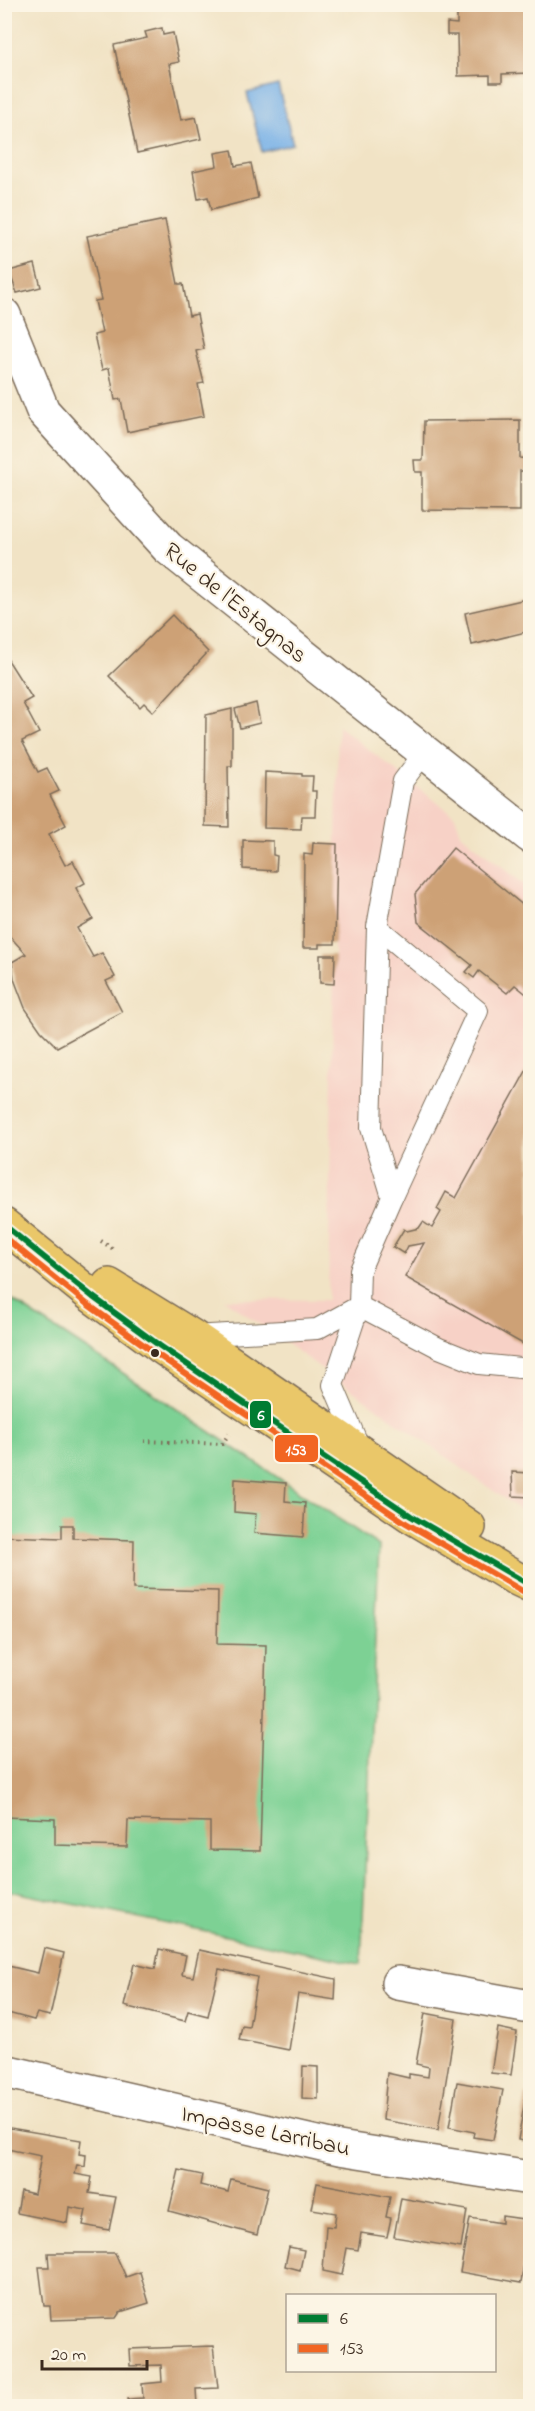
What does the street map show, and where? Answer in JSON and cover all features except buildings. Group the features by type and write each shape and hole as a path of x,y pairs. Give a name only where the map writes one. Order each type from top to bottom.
{"main road":[{"path":"4,1225 192,1335 363,1455 531,1568"},
{"path":"4,1225 93,1297 309,1449 411,1516 515,1578 531,1585"}],"street":[{"name":"Rue de l'Estagnas","path":"4,315 43,411 168,548 531,836"},
{"path":"398,1983 531,2007"},
{"name":"Impasse Larribau","path":"4,2071 339,2148 531,2178"}],"lane":[{"path":"392,1197 372,1128 377,927 403,781 424,753"},
{"path":"363,1455 333,1385 359,1306 360,1270 478,1011 377,927"},
{"path":"192,1335 317,1329 359,1306"},
{"path":"359,1306 439,1347 479,1364 531,1369"}],"shaded area":[{"path":"338,726 455,816 461,834 530,889 530,1517 224,1299 328,1300"}],"green space":[{"path":"4,1295 379,1546 361,1964 5,1890"}],"water":[{"path":"278,85 293,144 262,152 247,93"}],"transit line":[{"name":"6","path":"4,1225 93,1297 160,1346 411,1516 530,1585"},
{"name":"153","path":"4,1237 87,1304 155,1353 406,1523 526,1593"}]}
